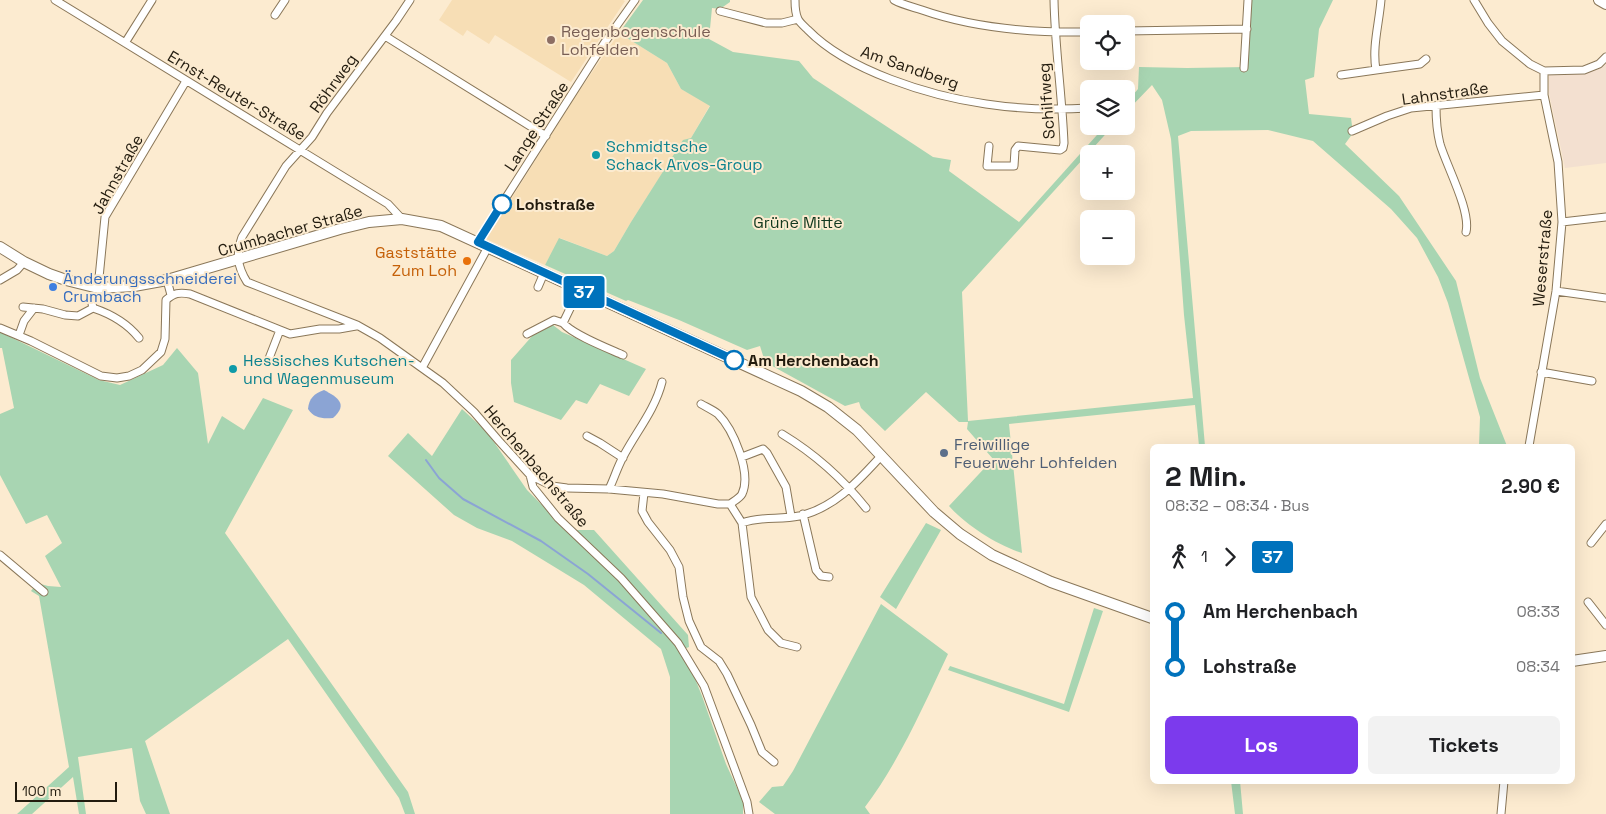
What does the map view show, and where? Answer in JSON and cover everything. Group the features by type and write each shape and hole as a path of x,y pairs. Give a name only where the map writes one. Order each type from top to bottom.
{"main road":[{"path":"1600,0 1606,4"},
{"name":"Crumbacher Straße","path":"0,247 24,262 49,274 98,288 134,286 167,280 340,228 369,222 402,219 441,226 801,391 844,418 882,455 934,512 960,534 992,555 1051,582 1150,617"},
{"path":"1575,661 1606,656"}],"street":[{"name":"Ernst-Reuter-Straße","path":"55,0 388,204 402,219"},
{"path":"125,43 152,0"},
{"path":"275,15 285,0"},
{"name":"Röhrweg","path":"238,260 238,249 242,236 286,166 312,137 327,113 410,0"},
{"name":"Lange Straße","path":"478,242 605,42 635,0"},
{"path":"720,11 766,23 782,23 798,19 795,0"},
{"path":"894,0 940,16 974,24 1016,30 1080,32"},
{"name":"Schilfweg","path":"989,146 987,166 1014,166 1015,150 1018,146 1060,150 1063,148 1063,109 1055,32 1054,0"},
{"path":"1244,68 1248,0"},
{"path":"1376,70 1374,59 1381,0"},
{"path":"1474,0 1502,41 1530,64 1544,71 1584,70 1598,64 1606,57"},
{"name":"Am Sandberg","path":"798,19 823,44 851,62 894,80 949,96 987,104 1080,108"},
{"path":"1135,31 1247,30"},
{"path":"385,36 546,136"},
{"path":"1341,75 1420,64 1426,59"},
{"name":"Weserstraße","path":"1529,444 1556,292 1562,222 1558,162 1544,95 1544,71"},
{"name":"Jahnstraße","path":"98,288 105,217 186,81"},
{"name":"Lahnstraße","path":"1352,131 1411,108 1544,95"},
{"path":"1436,106 1436,123 1440,144 1464,209 1468,225 1466,232"},
{"path":"1562,222 1606,217"},
{"path":"422,368 488,247"},
{"name":"Herchenbachstraße","path":"238,260 247,282 357,325 380,338 443,383 474,412 530,475 533,487 558,518 621,578 678,642 704,686 747,802 749,814"},
{"path":"0,280 17,270 24,262"},
{"path":"538,287 544,273"},
{"path":"167,280 171,295"},
{"path":"563,324 579,290"},
{"path":"0,328 19,335 101,376 117,378 129,376 142,370 161,352 165,339 166,300 171,295 179,292 190,294 290,334 357,325"},
{"path":"1556,292 1606,298"},
{"path":"91,299 93,308"},
{"path":"23,307 78,316 93,308 109,314 128,325 139,338"},
{"path":"19,335 24,321 34,308"},
{"path":"527,334 554,320 563,324 566,328 623,355"},
{"path":"268,361 280,330"},
{"path":"1542,372 1592,380"},
{"path":"609,490 622,458 653,408 662,382"},
{"path":"530,475 552,486 663,494 718,504 730,504 742,496 745,472 742,457 724,421 716,412 701,404"},
{"path":"782,434 806,448 833,471 866,508"},
{"path":"587,436 622,458"},
{"path":"742,457 763,449 786,488 791,516"},
{"path":"742,523 752,519 791,516 818,510 837,499 850,488 882,455"},
{"path":"644,493 642,511 648,522 670,550 679,567 683,597 689,621 701,647 719,661 748,718 762,752 774,762"},
{"path":"730,504 742,523 751,597 768,630 781,643 798,646"},
{"path":"803,514 816,570 821,576 828,577"},
{"path":"1591,543 1606,524"},
{"path":"0,554 44,592"},
{"path":"1588,602 1606,625"},
{"path":"1501,814 1504,784"}],"shaded area":[{"name":"Regenbogenschule Lohfelden","path":"452,0 625,1 571,82 495,35 489,44 467,30 463,36 439,20"},
{"path":"619,33 667,63 681,89 710,105 691,138 683,141 614,251 607,256 560,238 545,265 486,239 575,97"},
{"path":"1606,64 1606,163 1565,168 1549,93 1549,75 1581,74 1591,72"}],"green space":[{"name":"Grüne Mitte","path":"643,0 730,0 720,9 712,8 709,39 733,52 799,61 813,78 933,157 951,160 949,171 1019,222 1080,154 1080,162 962,292 968,421 1193,398 1184,315 1171,139 1162,100 1152,85 1135,103 1139,67 1247,67 1250,0 1333,0 1319,29 1314,77 1305,80 1309,114 1351,118 1353,133 1345,144 1399,196 1456,281 1480,378 1506,444 1479,444 1480,417 1448,303 1438,277 1417,238 1391,209 1313,141 1268,130 1191,131 1178,136 1205,444 1199,444 1195,405 1009,424 1022,553 1003,545 973,528 949,506 993,459 967,429 968,422 959,422 926,392 885,431 861,408 859,402 845,406 765,362 760,346 747,350 679,320 628,300 626,301 545,265 559,238 607,256 614,251 683,140 691,138 710,106 681,89 667,63 619,33"},
{"name":"Grüne Mitte","path":"1097,135 1105,135 1096,145 1088,145"},
{"path":"553,325 562,332 646,369 629,396 600,384 587,404 576,400 561,420 514,402 511,383 511,360 533,335"},
{"path":"0,332 99,380 120,385 163,365 177,348 198,373 208,444 222,416 244,430 263,398 293,410 225,533 408,792 415,814 405,814 399,798 288,639 145,741 170,814 146,814 140,801 132,748 78,757 86,814 79,814 73,777 32,814 17,814 69,767 39,596 31,591 37,583 61,587 45,556 62,543 47,515 26,524 0,475 0,414 14,408 2,348 0,348"},
{"path":"462,409 487,432 527,490 567,530 594,530 688,635 689,647 679,651 694,676 702,696 726,764 743,801 743,814 670,814 670,677 661,649 584,585 512,541 477,528 454,515 388,456 408,433 432,456"},
{"path":"926,523 941,530 896,609 880,597"},
{"path":"881,604 948,654 900,752 865,807 870,814 775,814 759,802 772,787 783,786 793,771"},
{"path":"1094,608 1103,611 1069,712 948,670 950,666 1064,704"},
{"path":"1231,784 1240,784 1243,814 1235,814"}],"water":[{"path":"324,390 337,398 341,405 338,413 333,418 319,417 308,409 313,397"}],"waterway":[{"path":"426,460 439,478 463,499 541,541 588,574 661,633"}],"bus line":[{"name":"37","path":"502,204 478,242 734,360"}],"place":[{"name":"Regenbogenschule Lohfelden","path":"551,40"},
{"name":"Schmidtsche Schack Arvos-Group","path":"596,155"},
{"name":"Lohstraße","path":"502,204"},
{"name":"Gaststätte Zum Loh","path":"467,261"},
{"name":"Änderungsschneiderei Crumbach","path":"53,287"},
{"name":"Am Herchenbach","path":"734,360"},
{"name":"Hessisches Kutschen- und Wagenmuseum","path":"233,369"},
{"name":"Freiwillige Feuerwehr Lohfelden","path":"944,453"}]}
